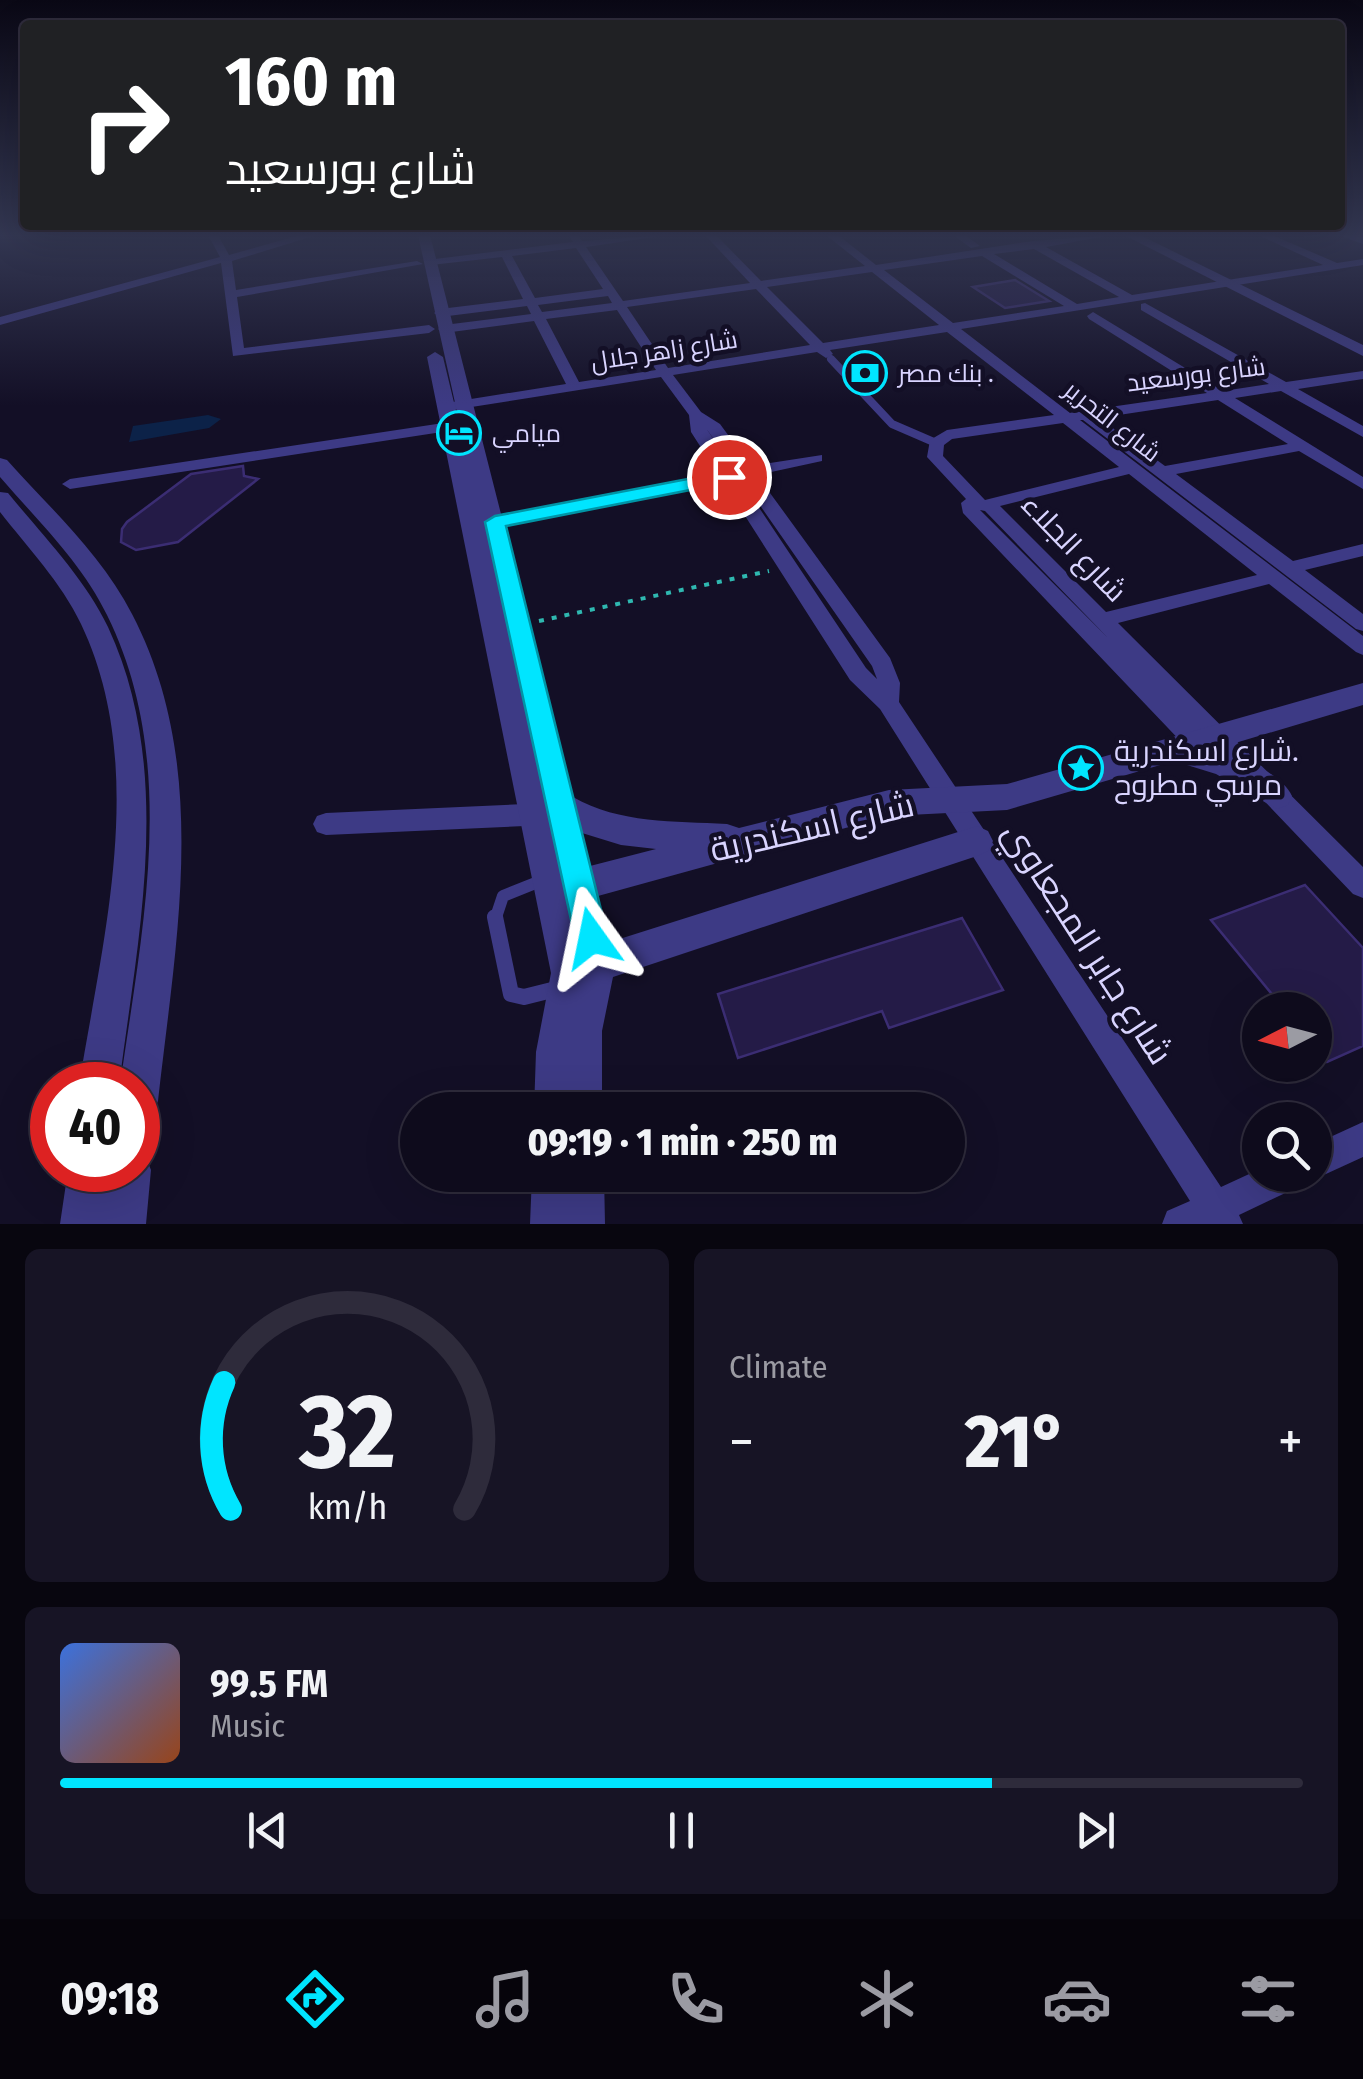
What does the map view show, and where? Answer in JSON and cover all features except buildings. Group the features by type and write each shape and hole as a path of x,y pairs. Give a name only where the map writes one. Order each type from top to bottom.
{"street":[{"path":"0,321 105,292"},
{"path":"242,292 230,295 236,350 242,354 438,324 538,317 674,292"},
{"path":"431,292 455,415 554,812"},
{"path":"525,292 575,387"},
{"name":"شارع جابر المجعاوي","path":"611,292 696,415 699,432 739,474 882,664 890,683 888,703"},
{"path":"766,292 826,354"},
{"name":"شارع التحرير","path":"914,292 1162,472 1363,647"},
{"path":"1050,292 1076,308"},
{"path":"1118,292 1130,299"},
{"name":"شارع زاهر جلال","path":"455,415 966,331 1076,308 1189,292"},
{"name":"شارع زاهر جلال","path":"966,331 1094,316 1214,292"},
{"path":"1254,292 1363,350"},
{"path":"1256,292 1363,340"},
{"path":"438,324 530,302 616,300"},
{"path":"1145,307 1363,432"},
{"path":"1094,316 1363,484"},
{"name":"شارع التحرير","path":"966,331 1133,468 1363,624"},
{"name":"شارع بورسعيد","path":"936,442 947,435 1066,416 1363,375"},
{"name":"شارع زاهر جلال","path":"455,415 575,387 668,378"},
{"path":"70,484 455,415"},
{"path":"455,415 495,522 520,625 554,812 560,885 578,975 582,1092"},
{"path":"936,442 938,462 982,503 1133,468"},
{"path":"1162,472 1302,446"},
{"path":"495,522 816,458"},
{"path":"0,464 107,592 139,653 154,704 163,764 165,837 142,1062"},
{"name":"شارع جابر المجعاوي","path":"739,474 788,567 858,674 888,703 1220,1216"},
{"path":"0,498 89,616 106,655 123,717 129,840 102,1062"},
{"name":"شارع الجلاء","path":"982,503 1196,742 1278,796 1363,885"},
{"path":"1102,620 1363,550"},
{"name":"شارع الجلاء","path":"1041,570 1102,620 1196,742"},
{"name":"شارع اسكندرية","path":"560,885 889,802 1007,797 1363,694"},
{"path":"1196,742 1278,796"},
{"path":"326,824 554,812 630,832 747,840"},
{"name":"شارع اسكندرية","path":"578,975 977,841"},
{"path":"555,1092 556,1052 578,975"},
{"path":"1332,1154 1363,1139"},
{"path":"82,1224 86,1192"},
{"path":"124,1224 128,1192"},
{"path":"552,1224 553,1192"},
{"path":"583,1192 584,1224"},
{"path":"1180,1224 1220,1216 1259,1192"}],"lane":[{"path":"826,354 892,424 936,442"},
{"path":"560,885 503,896 494,913 512,994 524,997 578,975"}],"path":[{"path":"520,625 788,567"}],"water":[{"path":"208,415 221,419 209,428 129,442 133,426"}],"place":[{"name":"بنك مصر .","path":"865,373"},
{"name":"ميامي","path":"459,433"},
{"name":"شارع اسكندرية. مرسي مطروح","path":"1081,768"}],"route":[{"path":"592,938 495,522 729,477"}]}
